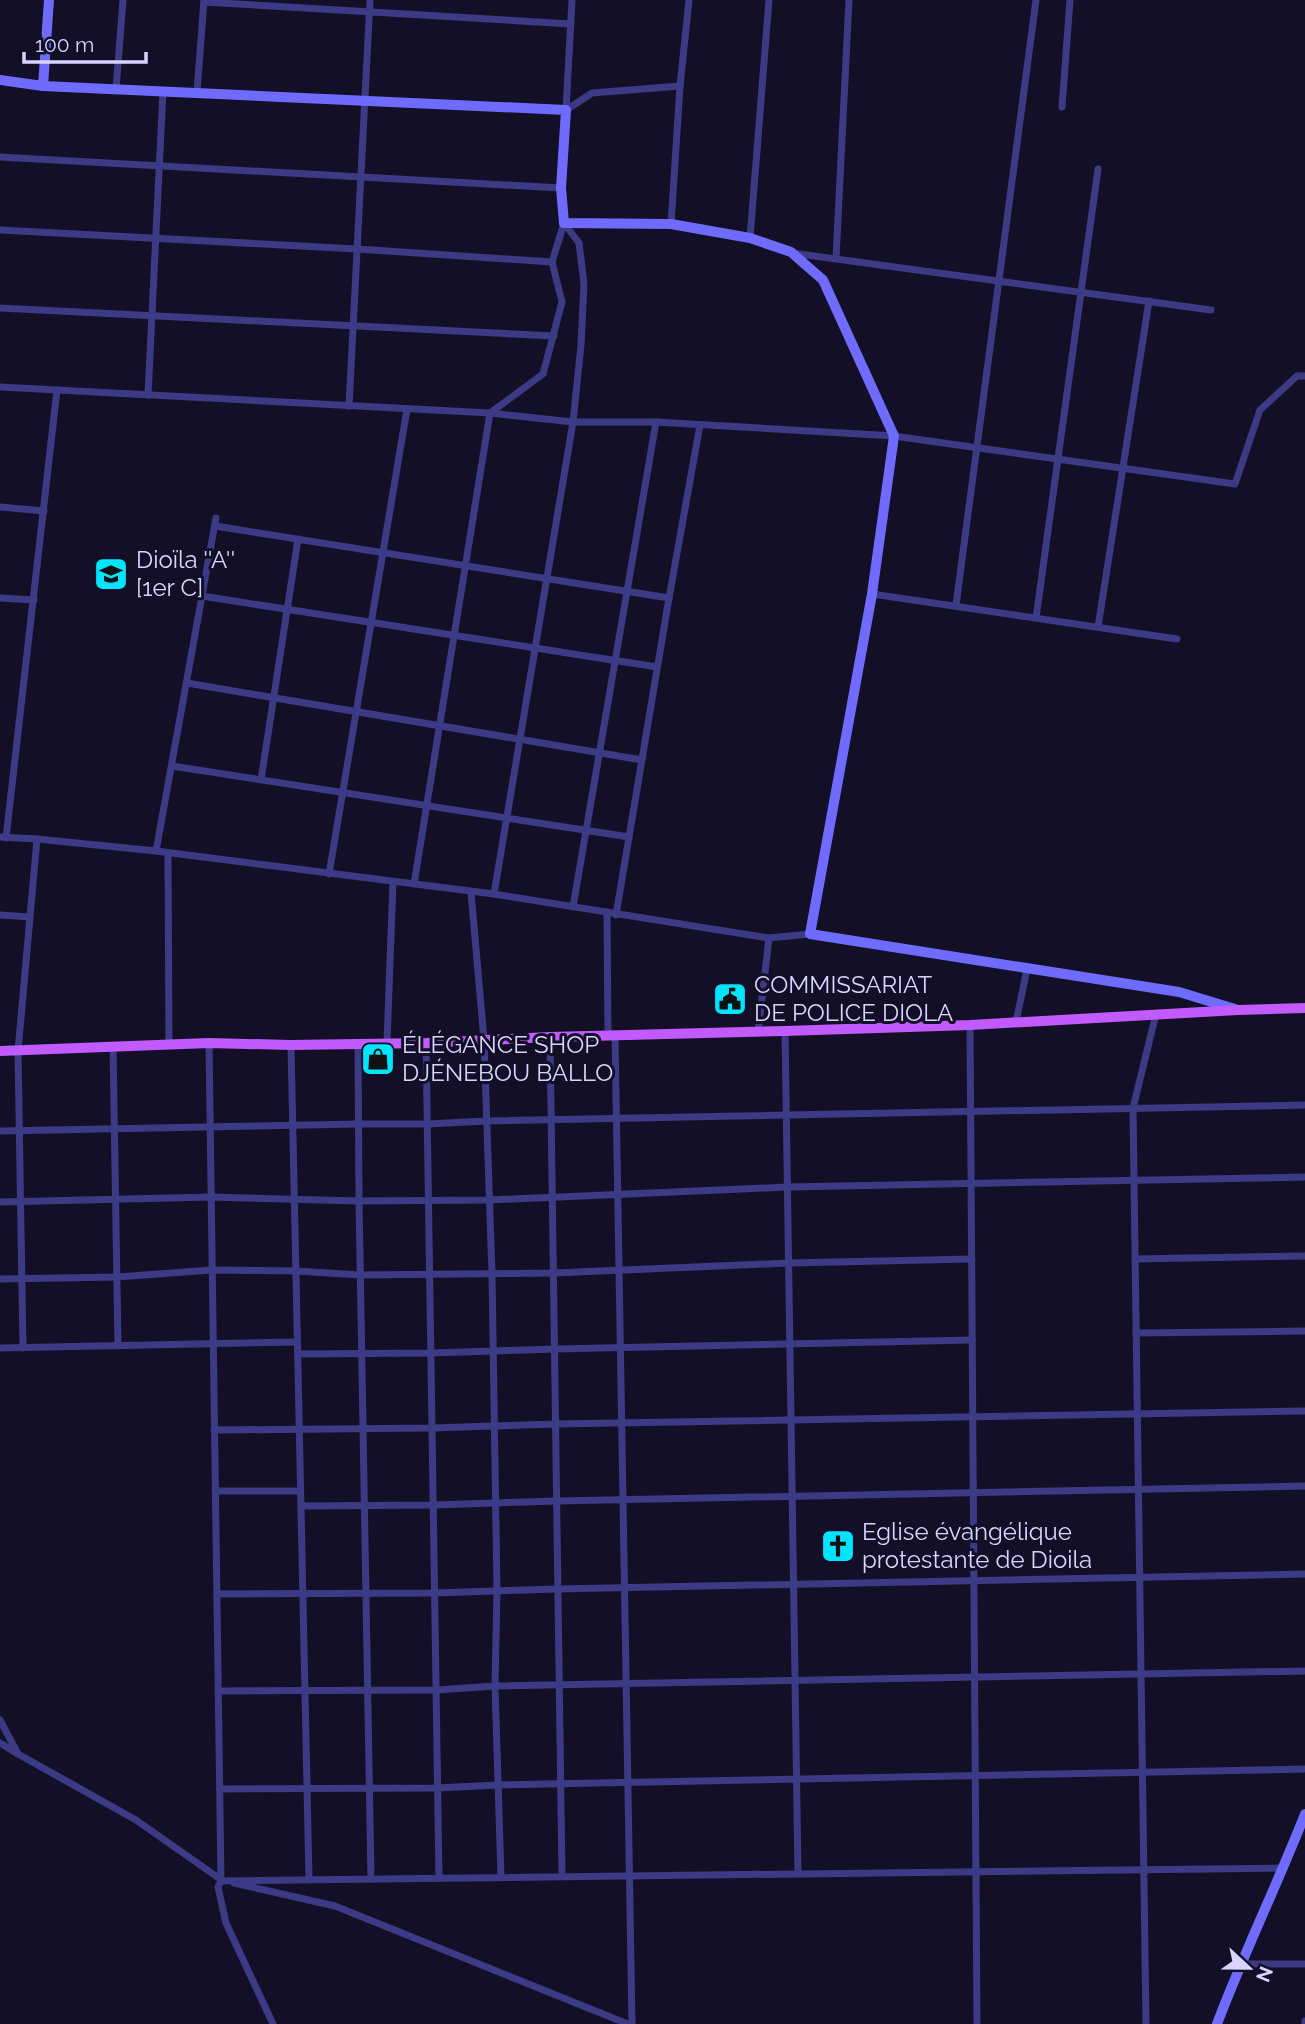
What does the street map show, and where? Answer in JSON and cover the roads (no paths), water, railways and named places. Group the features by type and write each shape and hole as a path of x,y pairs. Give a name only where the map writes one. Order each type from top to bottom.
{"main road":[{"path":"0,1051 209,1043 426,1043 970,1025 1238,1010 1305,1009"}],"street":[{"path":"44,86 49,0"},
{"path":"116,89 123,0"},
{"path":"349,405 370,0"},
{"path":"414,884 490,413 543,374 562,302 552,262 564,223 561,188 572,0"},
{"path":"671,224 689,0"},
{"path":"750,238 769,0"},
{"path":"836,258 849,0"},
{"path":"956,605 1036,0"},
{"path":"1062,107 1070,0"},
{"path":"197,92 204,1 571,24"},
{"path":"0,80 44,86 566,110 592,93 680,86"},
{"path":"148,395 163,91"},
{"path":"0,157 561,188"},
{"path":"1036,618 1098,169"},
{"path":"564,223 671,224 750,238 791,253 1211,310"},
{"path":"494,894 573,422 584,284 579,243 564,223"},
{"path":"0,230 552,262"},
{"path":"791,253 823,280 894,436 872,594 810,934"},
{"path":"1098,627 1149,302"},
{"path":"0,308 554,336"},
{"path":"0,387 490,413 573,422 656,422 894,436 1235,484 1260,410 1297,376 1305,376"},
{"path":"57,390 34,600 3,838 156,851 494,894 769,938 810,934 1179,992 1238,1010"},
{"path":"329,874 407,409"},
{"path":"573,907 656,422"},
{"path":"616,915 700,425"},
{"path":"0,507 44,511"},
{"path":"156,851 216,522 298,540 669,598"},
{"path":"261,780 298,540"},
{"path":"872,594 1177,639"},
{"path":"202,596 657,667"},
{"path":"0,598 34,600"},
{"path":"187,683 642,760"},
{"path":"172,766 629,837"},
{"path":"23,1348 18,1051 37,839"},
{"path":"168,853 169,1045"},
{"path":"387,1042 393,882"},
{"path":"471,892 484,1040 492,1274 497,1590 495,1686 501,1877"},
{"path":"0,1744 136,1820 221,1881 335,1906 630,2024 619,1195 607,912"},
{"path":"0,915 30,917"},
{"path":"758,1032 769,938"},
{"path":"1016,1023 1027,969"},
{"path":"1146,2024 1133,1108 1156,1014"},
{"path":"970,1025 977,2024"},
{"path":"785,1031 798,1873"},
{"path":"550,1037 562,1876"},
{"path":"209,1043 221,1881 218,1887 226,1923 273,2024"},
{"path":"358,1043 372,1879"},
{"path":"426,1043 439,1878"},
{"path":"291,1045 309,1880"},
{"path":"113,1047 118,1346"},
{"path":"0,1131 1305,1105"},
{"path":"0,1202 211,1197 359,1201 489,1200 788,1187 1305,1177"},
{"path":"1135,1259 1305,1256"},
{"path":"0,1279 117,1277 212,1270 360,1275 554,1273 789,1263 972,1259"},
{"path":"1136,1333 1305,1331"},
{"path":"298,1354 972,1340"},
{"path":"0,1348 297,1342"},
{"path":"215,1430 1305,1410"},
{"path":"301,1506 1305,1486"},
{"path":"215,1491 300,1490"},
{"path":"217,1594 434,1593 1305,1574"},
{"path":"218,1691 436,1690 495,1686 1305,1671"},
{"path":"0,1720 18,1754"},
{"path":"220,1789 437,1788 1305,1769"},
{"path":"1217,2024 1305,1814"},
{"path":"221,1881 1284,1868"},
{"path":"1240,1964 1305,1964"}],"place":[{"name":"Dioïla ''A'' [1er C]","path":"111,574"},
{"name":"COMMISSARIAT DE POLICE DIOLA","path":"730,999"},
{"name":"ÉLÉGANCE SHOP DJÉNEBOU BALLO","path":"378,1059"},
{"name":"Eglise évangélique protestante de Dioila","path":"838,1546"}]}
